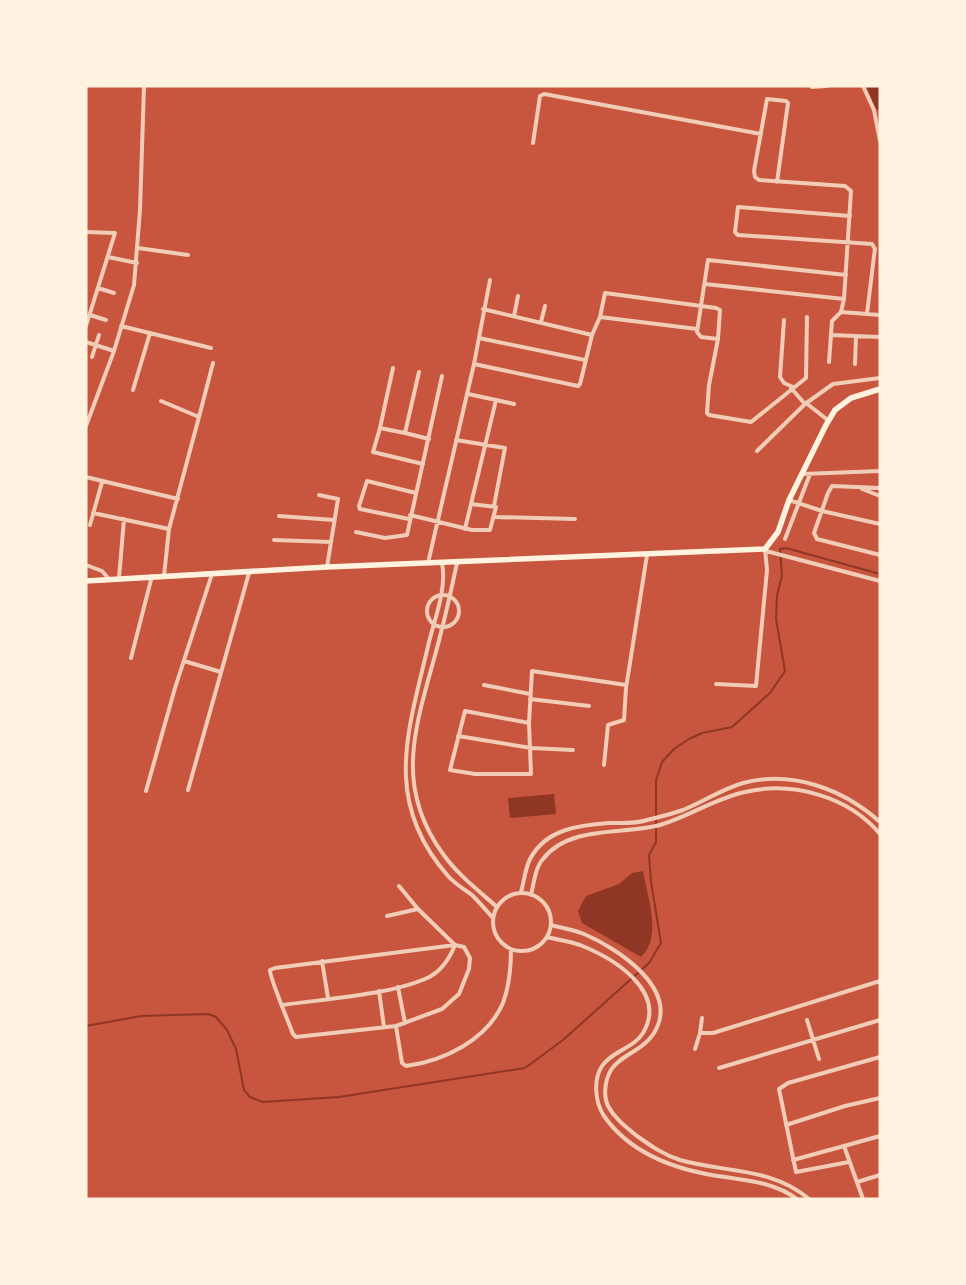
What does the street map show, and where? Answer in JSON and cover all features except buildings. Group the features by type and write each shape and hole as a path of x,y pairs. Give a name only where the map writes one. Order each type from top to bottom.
{"main road":[{"path":"86,581 327,567 457,564 766,550 778,532 789,500 829,420 842,404 856,396 880,389"}],"street":[{"path":"86,426 114,351 134,285 138,248 144,86"},
{"path":"812,87 827,86"},
{"path":"863,86 874,110 880,141"},
{"path":"533,143 540,96 544,94 761,134"},
{"path":"777,182 788,102 767,99 755,177 759,180 777,182 845,186 850,191 849,242 844,299 841,312"},
{"path":"850,216 740,207 737,208 735,234 872,244 875,248 867,314"},
{"path":"86,232 115,233 86,326"},
{"path":"138,248 188,255"},
{"path":"108,257 137,264"},
{"path":"718,339 701,336 697,329 705,284 706,261 711,259 846,275"},
{"path":"428,564 468,394 490,280"},
{"path":"705,284 770,290 778,294 844,299"},
{"path":"98,288 114,293"},
{"path":"474,364 575,387 580,384 592,335 600,317 603,294 608,292 716,308 720,310 718,339 709,385 707,409 709,415 752,422 792,387 806,378 807,317"},
{"path":"514,316 518,296"},
{"path":"541,322 545,306"},
{"path":"483,309 592,335"},
{"path":"829,362 833,317 841,312 880,315"},
{"path":"90,315 106,320"},
{"path":"600,317 697,329"},
{"path":"784,320 780,377 806,403 829,420"},
{"path":"121,326 211,348"},
{"path":"133,390 150,333"},
{"path":"92,357 99,335"},
{"path":"831,335 880,337"},
{"path":"855,364 856,336"},
{"path":"478,338 585,360"},
{"path":"86,342 114,351"},
{"path":"164,576 169,530 213,363"},
{"path":"393,368 374,452 423,464"},
{"path":"405,433 419,372"},
{"path":"356,532 385,538 404,536 408,533 442,376"},
{"path":"757,451 806,403 833,384 842,381 880,378"},
{"path":"468,394 514,404"},
{"path":"465,529 496,400"},
{"path":"161,401 199,418"},
{"path":"380,428 429,439"},
{"path":"416,494 367,481 359,506 360,508 438,521 465,529 488,531 495,517 496,509 494,506 505,448 456,440"},
{"path":"802,474 880,471"},
{"path":"785,539 810,474"},
{"path":"86,477 178,499"},
{"path":"90,525 102,482"},
{"path":"880,488 860,489 832,486 814,533 817,539 880,555"},
{"path":"860,489 880,496"},
{"path":"319,495 337,498 327,567"},
{"path":"789,500 822,511 880,524"},
{"path":"471,504 494,506"},
{"path":"93,513 169,530"},
{"path":"279,516 334,520"},
{"path":"495,517 575,519"},
{"path":"119,578 124,519"},
{"path":"274,540 330,542"},
{"path":"716,684 756,686 767,570 766,550 880,581"},
{"path":"604,765 608,725 624,720 626,685 647,555"},
{"path":"442,563 440,596 404,756 408,799 418,831 435,860 449,878 472,896 493,918"},
{"path":"457,564 443,627 416,722 412,756 415,797 422,819 443,854 456,870 497,906"},
{"path":"86,565 102,570 109,579"},
{"path":"188,790 249,573"},
{"path":"146,792 184,661 212,574"},
{"path":"131,658 152,576"},
{"path":"440,596 450,597 458,606 459,614 455,622 443,627 434,624 428,617 428,608 432,600 440,596"},
{"path":"184,661 221,672"},
{"path":"529,722 465,711 450,769 454,771 531,774 529,722 530,674 533,671 626,685"},
{"path":"484,686 530,697 589,706"},
{"path":"458,736 531,748 573,750"},
{"path":"521,892 530,860 543,843 559,832 590,824 643,822 682,811 742,783 766,780 798,781 820,786 841,794 880,822"},
{"path":"531,895 542,859 562,844 586,836 645,829 684,818 724,799 745,792 772,788 796,789 831,799 854,811 880,834"},
{"path":"399,886 418,910 455,945"},
{"path":"521,892 531,895 545,904 551,917 551,925 547,937 542,943 530,950 511,949 497,936 493,918 497,906 506,897 521,892"},
{"path":"387,916 418,910"},
{"path":"551,925 583,934 611,949 646,976 654,987 658,1001 659,1016 655,1032 642,1047 617,1063 608,1076 605,1096 608,1105 623,1125 648,1144 679,1159 780,1179 809,1199"},
{"path":"547,937 579,945 604,957 639,983 649,998 651,1013 643,1034 627,1048 608,1059 600,1070 596,1088 598,1101 610,1123 632,1145 670,1164 703,1174 771,1185 797,1199"},
{"path":"283,1005 398,988 426,979 449,961 455,945"},
{"path":"455,945 464,947 470,958 470,969 459,994 442,1008 396,1026 296,1037 293,1034 270,976 270,970 322,961 455,945"},
{"path":"396,1026 402,1063 406,1066 432,1060 454,1052 473,1040 496,1015 503,1001 511,949"},
{"path":"322,961 328,998"},
{"path":"700,1034 713,1033 880,981"},
{"path":"398,988 405,1023"},
{"path":"379,990 384,1027"},
{"path":"695,1049 700,1034 702,1018"},
{"path":"807,1020 819,1059"},
{"path":"719,1068 880,1020"},
{"path":"849,1162 798,1173 793,1160 779,1089 781,1086 880,1057"},
{"path":"786,1125 845,1106 880,1098"},
{"path":"793,1160 880,1136"},
{"path":"844,1146 863,1199"},
{"path":"857,1182 880,1175"}],"shaded area":[{"path":"554,794 556,814 510,818 508,798"},
{"path":"643,871 652,916 652,928 648,949 641,957 582,923 578,911 586,896 619,884 632,873"}],"waterway":[{"path":"872,86 880,105"},
{"path":"86,1026 141,1016 208,1014 216,1017 227,1030 236,1049 244,1090 250,1097 263,1102 339,1097 525,1068 563,1040 649,963 661,943 651,882 649,855 656,842 656,780 662,762 674,749 702,733 732,727 770,693 785,671 776,619 777,595 782,576 780,549 786,548 880,574"}]}
